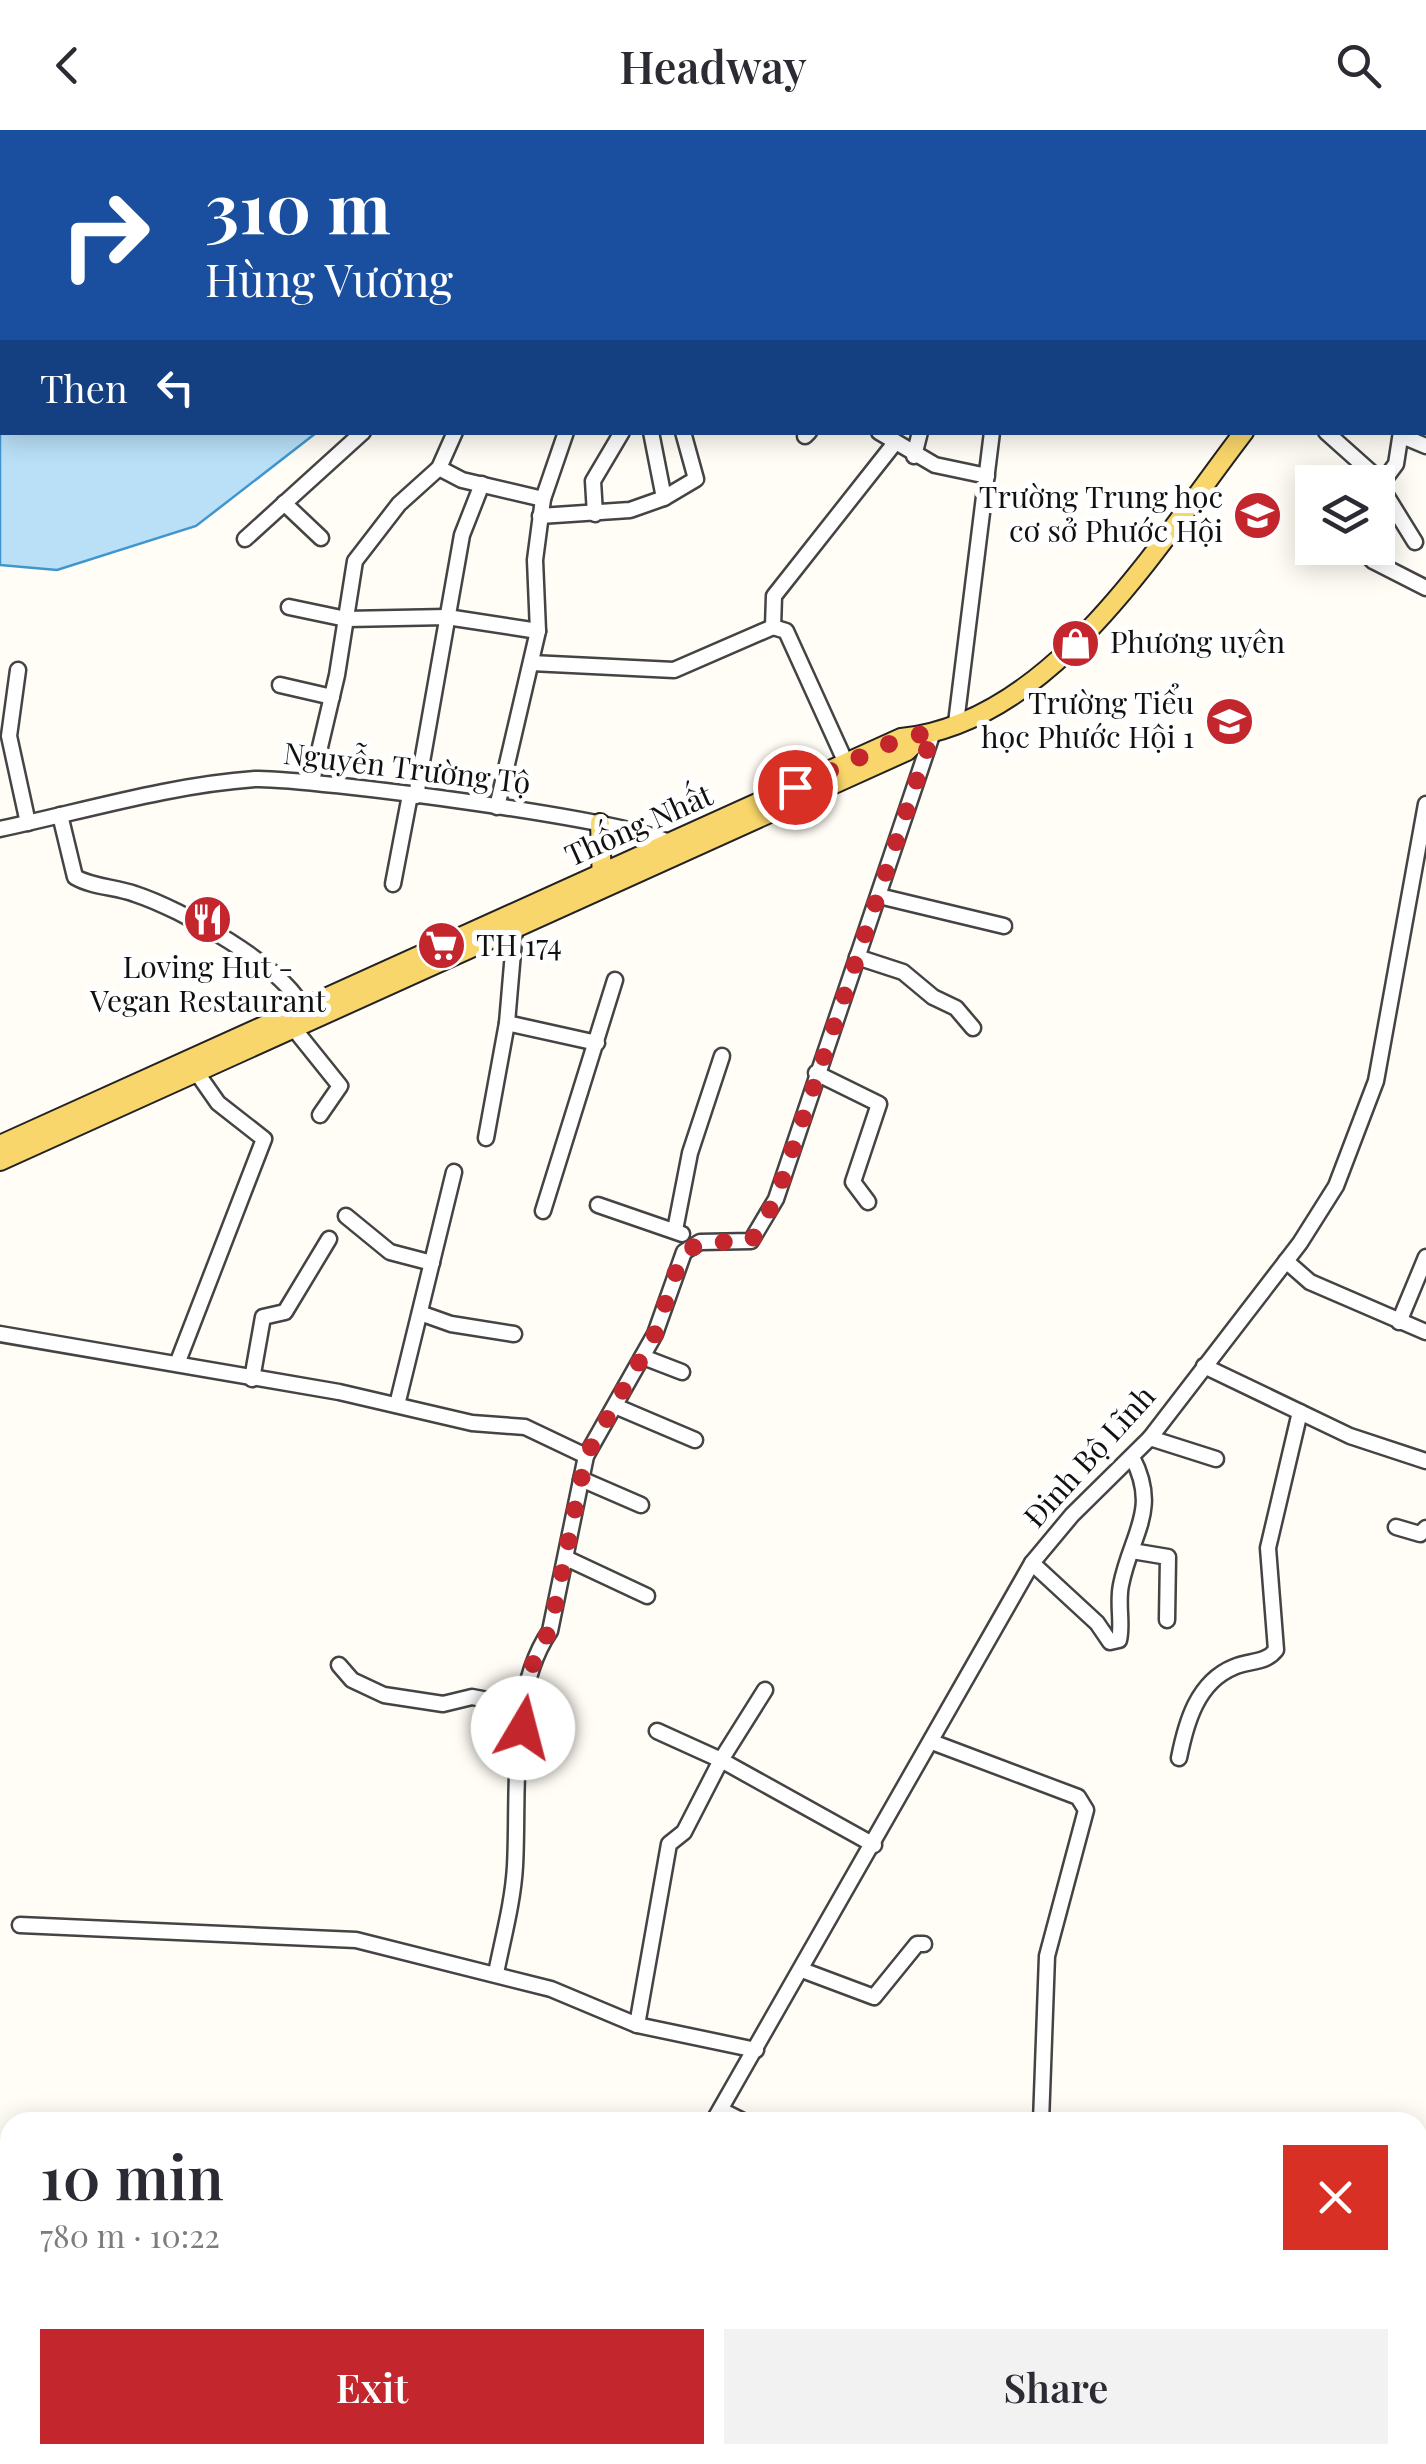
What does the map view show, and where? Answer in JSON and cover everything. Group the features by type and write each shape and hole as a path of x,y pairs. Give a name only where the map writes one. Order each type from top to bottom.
{"main road":[{"path":"928,734 1005,699 1078,643 1242,435"},
{"name":"Thống Nhất","path":"676,848 846,763 902,738 928,734"},
{"name":"Thống Nhất","path":"0,1162 295,1030 339,1001 601,881 907,751 928,734"},
{"path":"600,823 601,881"},
{"name":"Thống Nhất","path":"0,1145 303,1008 339,1001 515,929 601,881"}],"street":[{"path":"245,539 360,435"},
{"path":"312,781 358,557 377,538 399,504 439,468 454,435"},
{"path":"497,807 538,631 536,560 542,500 565,435"},
{"path":"594,514 593,481 620,435"},
{"path":"652,435 664,498"},
{"path":"540,516 641,508 696,480 684,435"},
{"path":"883,435 914,456 949,471 986,476"},
{"path":"914,456 919,435"},
{"path":"956,723 992,435"},
{"path":"1329,435 1355,465"},
{"path":"1395,466 1402,435"},
{"path":"773,626 774,596 894,444"},
{"path":"439,468 542,500"},
{"path":"393,884 465,521 482,484"},
{"path":"284,502 321,538"},
{"path":"1395,514 1415,542"},
{"path":"1380,565 1426,588"},
{"path":"289,608 346,618 447,617 538,631"},
{"path":"531,663 674,670 773,626 786,631 846,763"},
{"path":"18,670 9,736 28,822"},
{"path":"280,685 332,697"},
{"path":"598,1205 675,1230 694,1244 743,1244 758,1234 789,1167 816,1073 878,896 928,734"},
{"name":"Nguyễn Trường Tộ","path":"0,829 235,782 312,781 600,823 676,848"},
{"name":"Đinh Bộ Lĩnh","path":"719,2112 1032,1564 1061,1526 1150,1438 1286,1261 1336,1186 1370,1100 1421,873 1426,804"},
{"path":"60,815 75,877 146,898 212,934 284,982 303,1008"},
{"path":"878,896 1004,926"},
{"path":"486,1138 506,1023 515,929"},
{"path":"857,957 903,972 933,998 956,1008 973,1028"},
{"path":"544,1210 615,980"},
{"path":"506,1023 597,1043"},
{"path":"295,1030 340,1086 320,1115"},
{"path":"675,1230 690,1154 722,1056"},
{"path":"177,1364 264,1139 229,1114 197,1073"},
{"path":"816,1073 879,1104 853,1182 868,1202"},
{"path":"397,1405 454,1172"},
{"path":"346,1216 390,1252 432,1264"},
{"path":"252,1378 263,1317 285,1312 329,1239"},
{"path":"496,1973 513,1894 516,1781 525,1706 535,1652 550,1631 568,1559 586,1456 643,1357 662,1319 681,1257 694,1244"},
{"path":"1399,1322 1426,1257"},
{"path":"1286,1261 1310,1282 1426,1332"},
{"path":"420,1313 451,1324 514,1334"},
{"path":"0,1334 472,1422 533,1429 586,1456"},
{"path":"643,1357 682,1372"},
{"path":"1204,1366 1350,1436 1426,1461"},
{"path":"615,1406 695,1440"},
{"path":"1179,1758 1192,1710 1216,1678 1231,1668 1269,1658 1276,1650 1268,1548 1300,1412"},
{"path":"1150,1438 1216,1459"},
{"path":"1032,1564 1113,1642 1121,1637 1120,1587 1146,1491 1132,1457"},
{"path":"581,1480 641,1505"},
{"path":"1396,1527 1420,1534 1426,1528"},
{"path":"1132,1551 1168,1557 1167,1620"},
{"path":"568,1559 647,1596"},
{"path":"339,1666 363,1687 384,1695 442,1704 472,1697 525,1706"},
{"path":"637,2025 669,1844 684,1832 720,1760 764,1690"},
{"path":"657,1731 720,1760 874,1846"},
{"path":"932,1742 1078,1796 1086,1810 1047,1956 1041,2112"},
{"path":"20,1925 308,1935 366,1942 496,1973 580,1999 637,2025 756,2050"},
{"path":"802,1970 874,1997 917,1944 924,1944"}],"water":[{"path":"0,435 313,435 196,526 57,570 0,565"}],"place":[{"name":"Trường Trung học cơ sở Phước Hội","path":"1258,515"},
{"name":"Phương uyên","path":"1075,643"},
{"name":"Trường Tiểu học Phước Hội 1","path":"1229,721"},
{"name":"Loving Hut - Vegan Restaurant","path":"208,919"},
{"name":"TH 174","path":"441,946"}],"route":[{"path":"523,1728 535,1652 550,1631 576,1520 586,1456 655,1334 684,1252 700,1242 751,1242 776,1199 794,1152 805,1101 933,732 902,738 795,787"}]}
